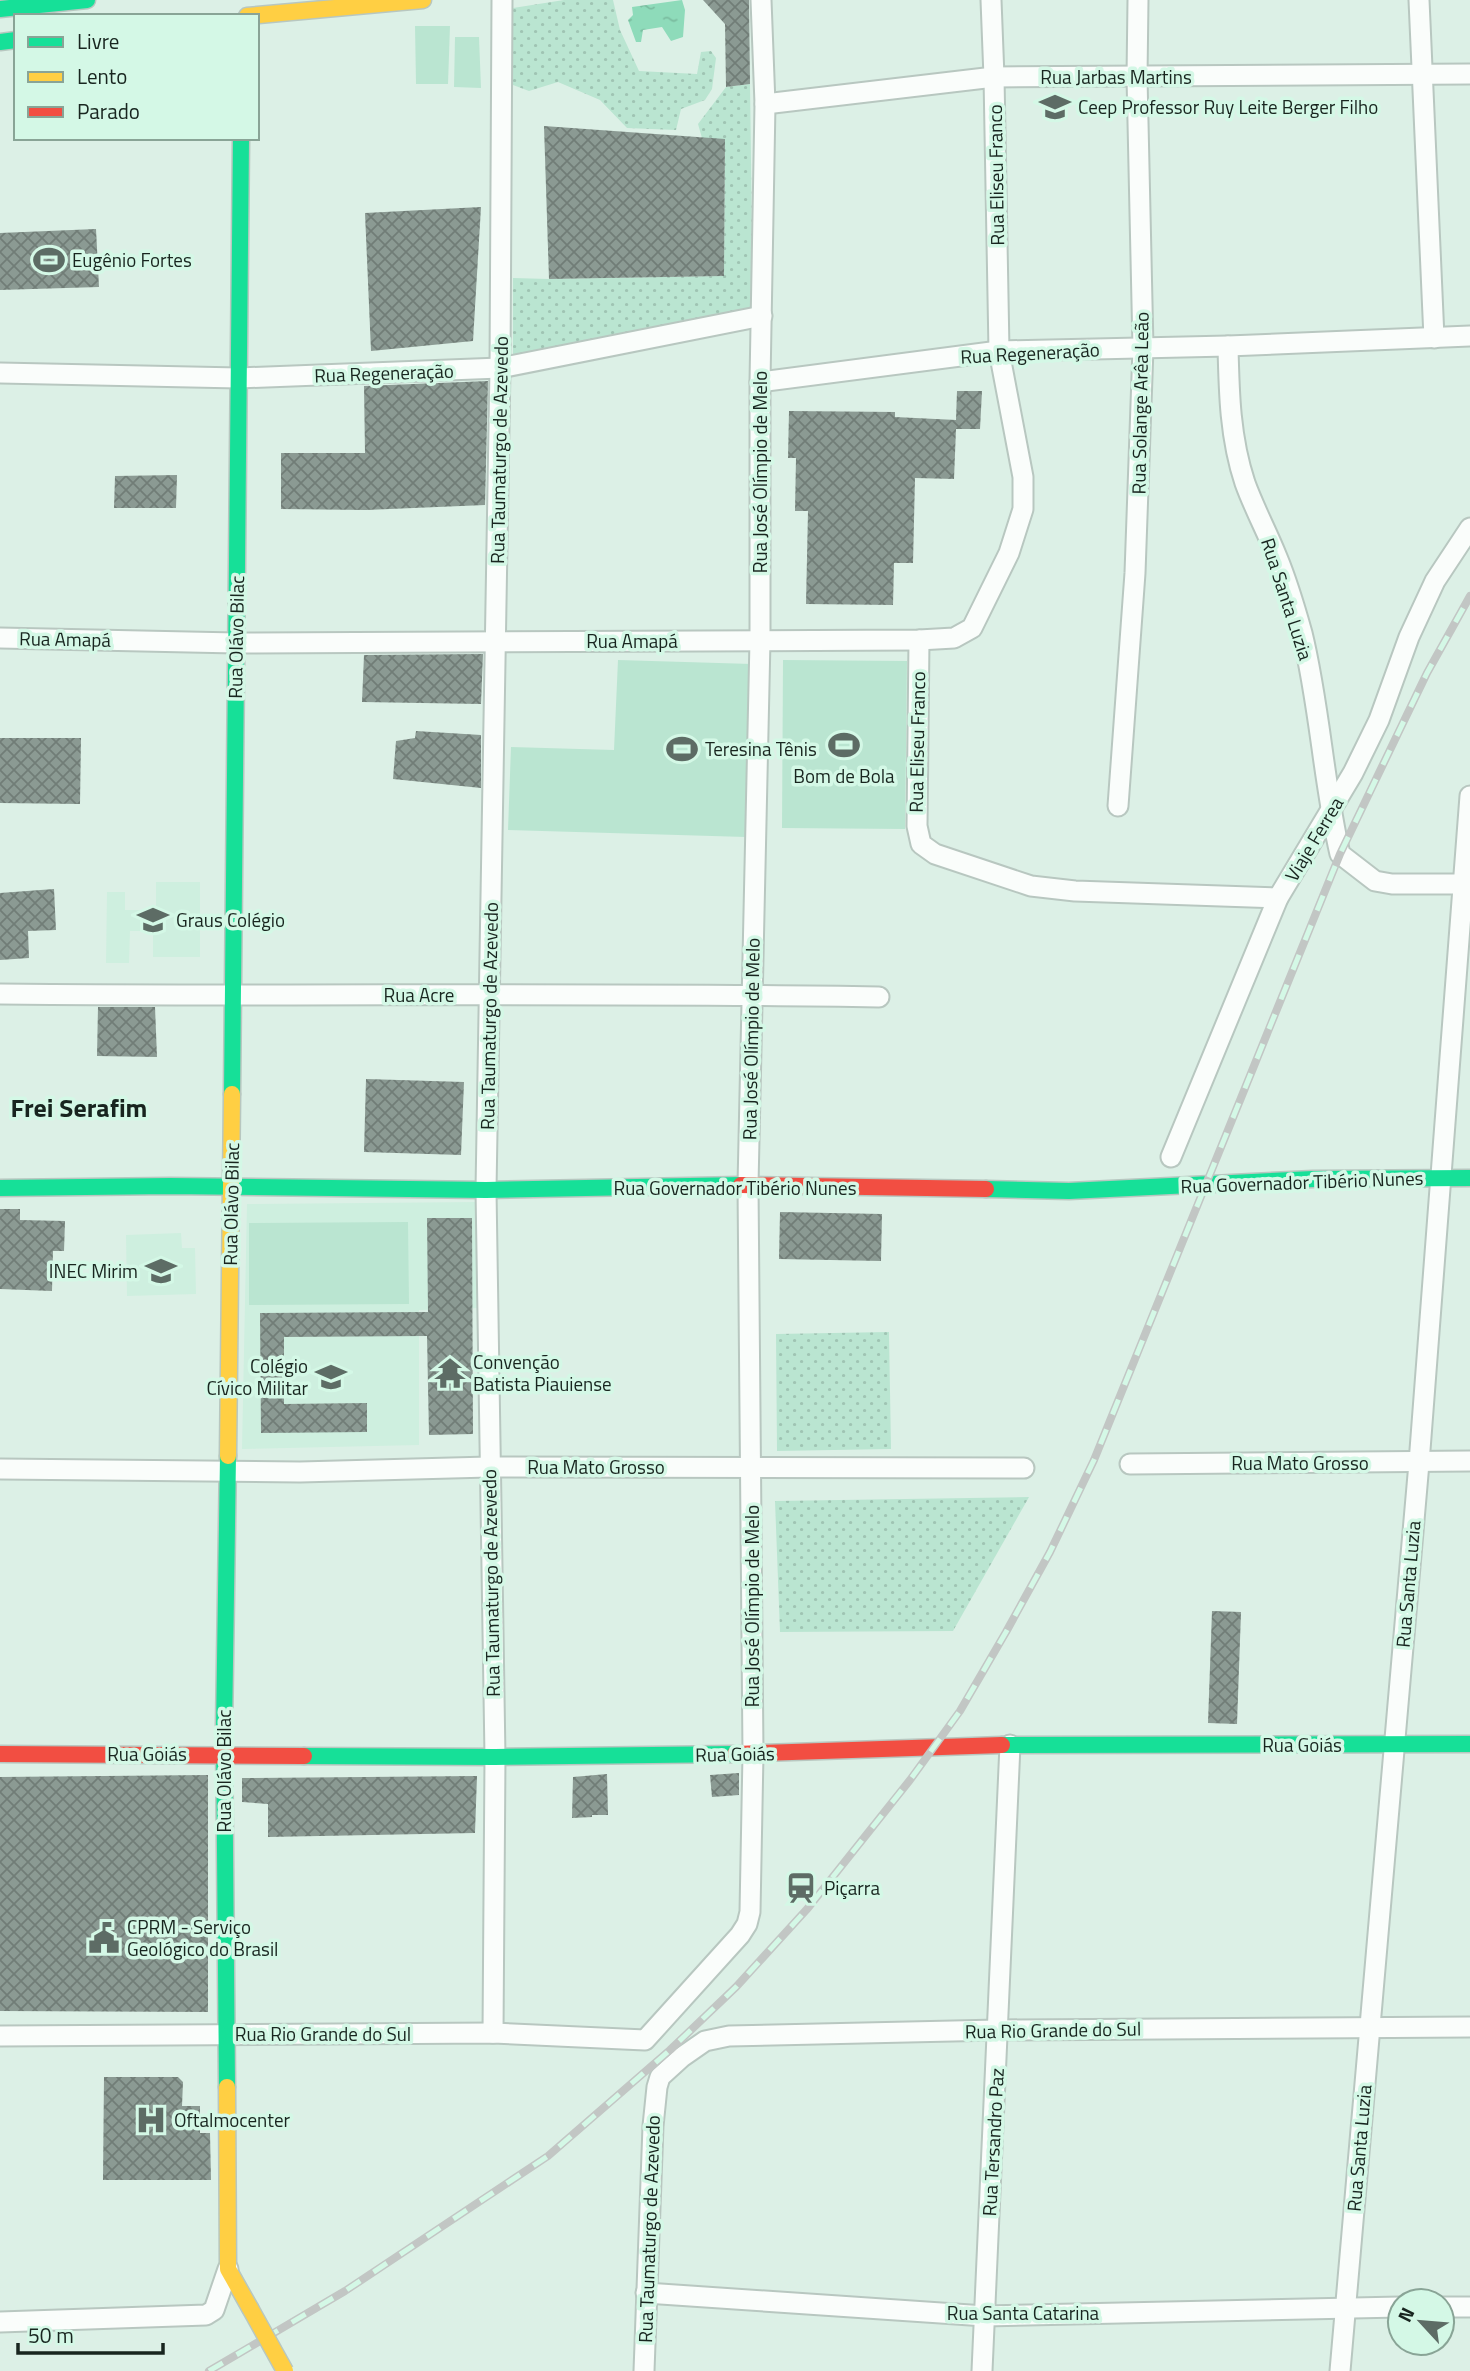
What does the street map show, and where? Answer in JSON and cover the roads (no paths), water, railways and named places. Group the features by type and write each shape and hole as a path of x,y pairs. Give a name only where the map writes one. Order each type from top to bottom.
{"street":[{"path":"0,9 87,0"},
{"path":"259,15 423,0"},
{"name":"Rua Taumaturgo de Azevedo","path":"493,2033 495,1757 486,1190 500,368 502,0"},
{"name":"Rua José Olímpio de Melo","path":"645,2040 740,1935 750,1912 753,1754 748,1185 760,640 760,382 765,104 761,0"},
{"name":"Rua Eliseu Franco","path":"990,0 999,351"},
{"name":"Rua Solange Arêa Leão","path":"1118,806 1135,573 1143,348 1138,0"},
{"path":"1419,0 1434,338"},
{"name":"Rua Jarbas Martins","path":"765,104 994,77 1470,75"},
{"name":"Rua Olávo Bilac","path":"228,2269 225,1755 241,140"},
{"name":"Rua Regeneração","path":"0,373 239,379 500,368 762,316"},
{"name":"Rua Regeneração","path":"760,382 999,351 1228,346 1470,336"},
{"name":"Rua Santa Luzia","path":"1228,346 1230,418 1236,449 1245,483 1277,558 1301,633 1321,725 1330,810 1340,854 1375,881 1392,884 1466,884"},
{"name":"Rua Amapá","path":"0,638 236,643 954,638 972,628 1009,553 1023,509 1023,477 999,351"},
{"name":"Viaje Ferrea","path":"1171,1157 1278,898 1353,773 1379,720 1409,637 1435,581 1470,528"},
{"name":"Rua Eliseu Franco","path":"919,640 916,771 917,826 921,844 935,854 1031,886 1075,891 1278,898"},
{"name":"Rua Santa Luzia","path":"1340,2371 1419,1462 1466,884 1470,796"},
{"name":"Rua Acre","path":"0,994 879,997"},
{"name":"Rua Governador Tibério Nunes","path":"0,1188 486,1190 748,1185 1069,1191 1313,1179 1470,1178"},
{"name":"Rua Mato Grosso","path":"1130,1464 1470,1461"},
{"name":"Rua Mato Grosso","path":"0,1469 228,1469 299,1472 489,1467 1024,1468"},
{"name":"Rua Goiás","path":"0,1754 495,1757 753,1754 1010,1745 1470,1744"},
{"name":"Rua Tersandro Paz","path":"982,2371 1010,1745"},
{"name":"Rua Rio Grande do Sul","path":"656,2087 660,2077 669,2068 705,2041 729,2036 998,2030 1470,2027"},
{"name":"Rua Rio Grande do Sul","path":"0,2036 493,2033 645,2040"},
{"name":"Rua Taumaturgo de Azevedo","path":"643,2371 656,2087"},
{"path":"228,2269 285,2371"},
{"path":"0,2322 206,2315 214,2309 228,2269"},
{"name":"Rua Santa Catarina","path":"646,2293 985,2316 1386,2307"}],"water":[{"path":"682,0 685,10 683,37 671,41 662,27 643,30 641,42 636,42 628,20 633,15 632,7"}],"railway":[{"path":"209,2371 345,2291 548,2156 670,2050 736,1987 808,1908 910,1780 960,1711 1050,1552 1094,1460 1340,854 1427,673 1470,596"}],"place":[{"name":"Ceep Professor Ruy Leite Berger Filho","path":"1055,107"},
{"name":"Eugênio Fortes","path":"49,260"},
{"name":"Bom de Bola","path":"844,745"},
{"name":"Teresina Tênis","path":"682,749"},
{"name":"Graus Colégio","path":"153,920"},
{"name":"INEC Mirim","path":"161,1271"},
{"name":"Convenção Batista Piauiense","path":"450,1373"},
{"name":"Colégio Cívico Militar","path":"331,1377"},
{"name":"Piçarra","path":"801,1888"},
{"name":"CPRM - Serviço Geológico do Brasil","path":"104,1938"},
{"name":"Oftalmocenter","path":"151,2120"}],"district":[{"name":"Frei Serafim","path":"79,1108"}]}
